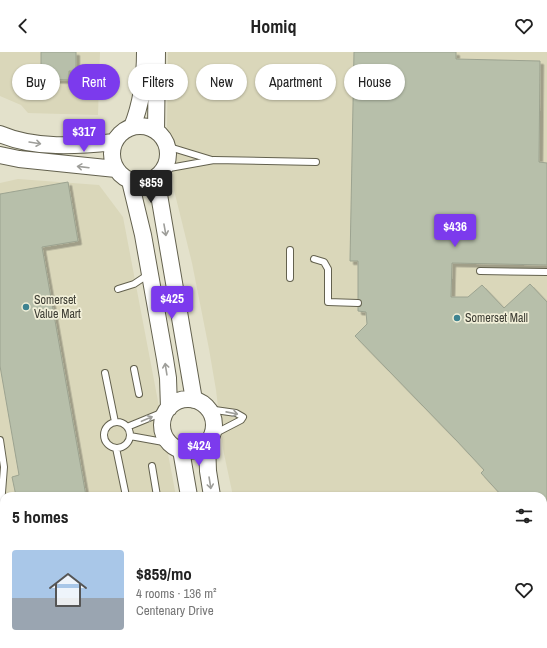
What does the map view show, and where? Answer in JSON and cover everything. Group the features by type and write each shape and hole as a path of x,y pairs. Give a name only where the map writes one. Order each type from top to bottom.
{"street":[{"path":"132,127 138,112 144,83 145,52"},
{"path":"156,132 157,52"},
{"path":"0,155 18,159 116,170 130,181 143,182 160,173 168,158 166,146 156,132 144,127 132,127 122,133 114,142 112,156 116,170"},
{"path":"0,134 14,139 80,146 114,142"},
{"path":"160,173 194,400"},
{"path":"130,181 136,204 168,378 167,410 162,421 162,429 175,447 188,492"},
{"path":"167,410 178,401 194,400 202,403 208,409 214,422 210,439 208,471 211,492"},
{"path":"175,447 195,450 210,439"}],"lane":[{"path":"166,146 214,160"},
{"path":"160,173 214,160 316,162"},
{"path":"290,250 290,278"},
{"path":"314,259 324,262 328,269 328,302 358,303"},
{"path":"480,271 547,272"},
{"path":"118,289 134,284 149,273"},
{"path":"134,369 139,394"},
{"path":"105,373 115,422"},
{"path":"208,409 236,414 243,417 241,420 210,439"},
{"path":"127,427 167,410"},
{"path":"115,422 122,422 127,427 130,436 125,445 116,448 108,444 104,437 106,428 115,422"},
{"path":"130,436 175,447"},
{"path":"0,440 4,467 2,492"},
{"path":"116,448 125,492"},
{"path":"152,466 156,492"}],"shaded area":[{"path":"0,52 100,52 100,64 68,64 68,100 98,100 98,115 28,113 21,105 0,96"},
{"name":"Somerset Mall","path":"168,52 547,52 547,492 232,492 223,449 216,390 209,349 192,263 174,190 167,126 167,100 188,100 188,64 168,64"},
{"path":"18,179 99,185 123,217 175,492 0,492 0,183"}],"building":[{"path":"41,52 76,52 76,64 68,64 68,80 60,80 60,64 41,64"},
{"name":"Somerset Mall","path":"354,52 456,52 456,59 540,61 539,162 547,163 547,265 452,263 451,297 468,297 482,285 504,308 530,284 547,302 547,492 498,492 481,473 484,470 355,336 367,324 366,312 358,311 358,261 350,261 353,100 405,100 405,64 354,64"},
{"name":"Somerset Value Mart","path":"68,182 78,241 42,247 85,492 15,492 12,477 19,475 0,366 0,194"}],"place":[{"name":"Somerset Value Mart","path":"26,307"},
{"name":"Somerset Mall","path":"457,318"}]}
